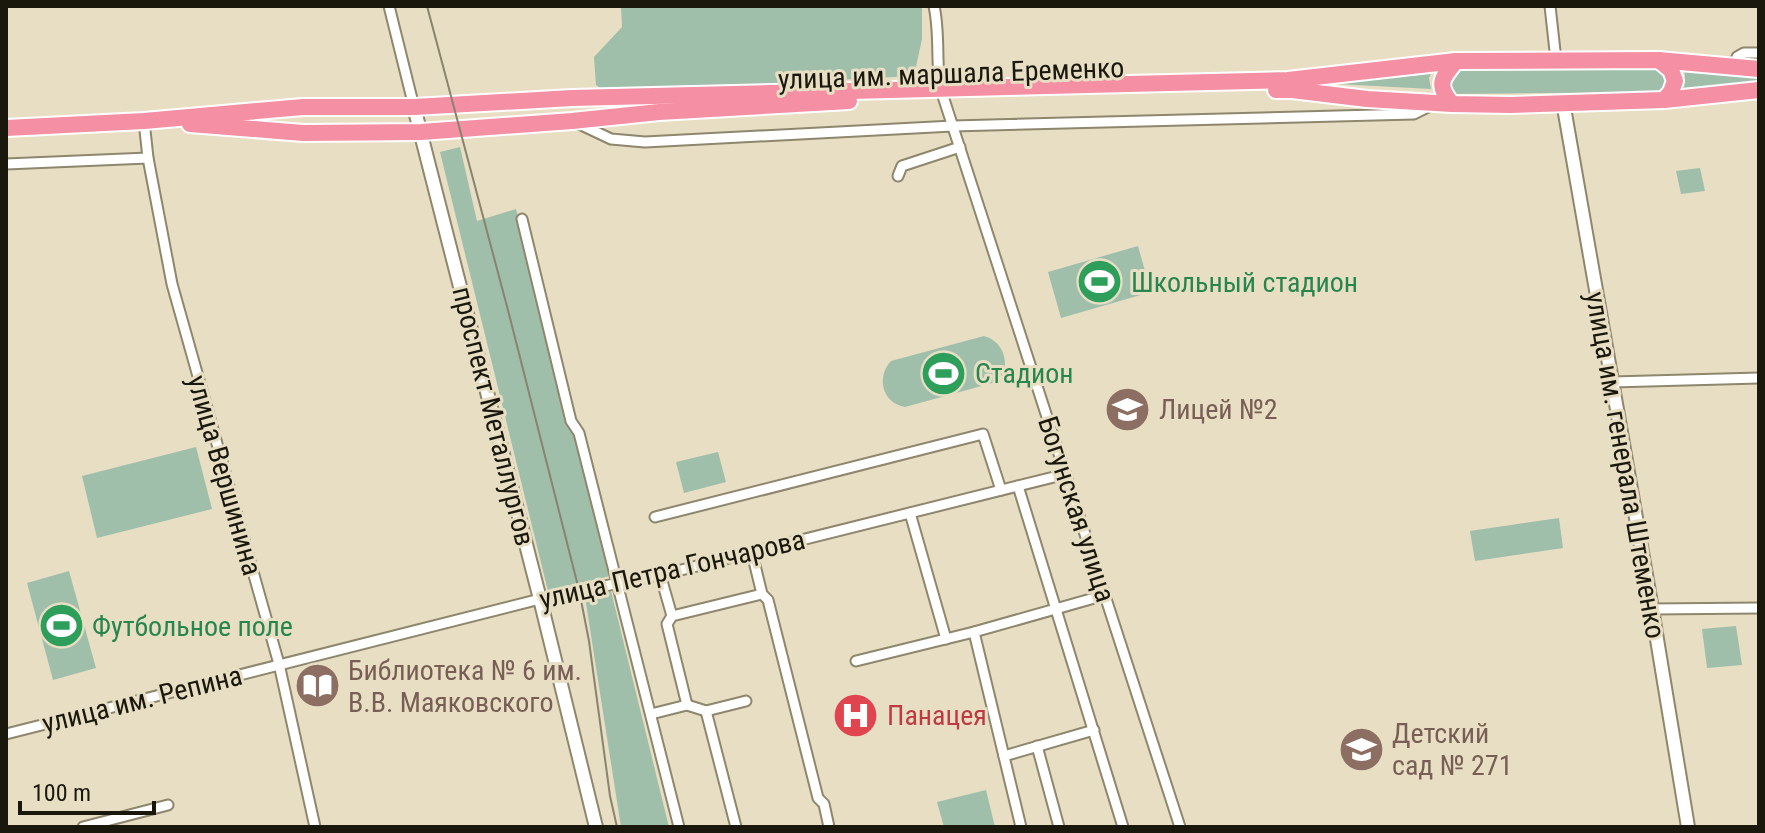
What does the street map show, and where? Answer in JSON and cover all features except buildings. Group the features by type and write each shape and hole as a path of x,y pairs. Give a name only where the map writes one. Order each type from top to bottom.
{"highway":[{"name":"улица им. маршала Еременко","path":"6,128 144,121 303,107 414,107 572,98 1288,80 1456,61 1658,60 1759,69"},
{"path":"1658,60 1671,70 1675,81 1664,100"},
{"path":"1444,104 1441,85 1444,75 1456,61"},
{"name":"улица им. маршала Еременко","path":"144,121 303,133 421,132 941,91 1292,90 1444,104 1664,100 1759,90"},
{"path":"572,98 577,113 572,121"},
{"path":"303,107 299,115 303,133"}],"main road":[{"name":"улица им. генерала Штеменко","path":"1563,102 1688,827"},
{"name":"проспект Металлургов","path":"414,107 596,827"}],"street":[{"name":"проспект Металлургов","path":"389,6 414,107"},
{"name":"Богунская улица","path":"934,6 941,91 1180,827"},
{"path":"1550,6 1556,60"},
{"path":"1737,57 1744,53 1759,53"},
{"path":"572,121 611,139 645,142 953,126 1414,114 1444,104"},
{"name":"улица Вершинина","path":"144,121 172,284 279,664 315,827"},
{"path":"898,176 902,166 960,147"},
{"path":"6,164 148,158"},
{"path":"522,219 571,421 579,433 679,827"},
{"path":"1612,382 1759,378"},
{"path":"655,517 983,434 1001,490"},
{"name":"улица Петра Гончарова","path":"279,664 540,599 752,553 1066,474"},
{"path":"1018,486 1123,827"},
{"path":"910,513 946,639"},
{"path":"752,553 762,594 768,600 818,798 824,804 829,827"},
{"path":"660,574 672,616"},
{"path":"687,705 667,624 672,616 762,594"},
{"path":"856,661 1105,595"},
{"path":"1652,609 1759,608"},
{"path":"974,632 1021,827"},
{"name":"улица им. Репина","path":"6,734 279,664"},
{"path":"651,714 687,705 706,711 746,701"},
{"path":"706,711 736,827"},
{"path":"1004,756 1094,730"},
{"path":"1037,746 1059,827"},
{"path":"83,827 168,805"}],"green space":[{"path":"621,6 922,6 922,39 914,76 605,92 596,85 594,57 622,27"},
{"path":"1661,67 1667,78 1664,89 1655,92 1456,94 1449,82 1457,71 1465,68"},
{"path":"1683,68 1759,74 1759,82 1683,88"},
{"path":"1432,71 1429,78 1431,89 1337,84 1338,79"},
{"path":"460,147 477,221 516,209 610,576 548,591 440,152"},
{"path":"1700,168 1705,191 1681,194 1676,171"},
{"name":"Школьный стадион","path":"1138,246 1151,292 1061,318 1048,272"},
{"name":"Стадион","path":"984,336 997,343 1004,356 1004,370 996,382 905,407 897,405 887,395 883,382 886,367 891,361"},
{"path":"196,447 212,509 97,538 82,476"},
{"path":"718,452 726,482 684,493 676,462"},
{"path":"1559,518 1563,548 1475,561 1470,531"},
{"name":"Футбольное поле","path":"69,571 96,668 53,680 27,583"},
{"path":"611,591 669,827 621,827 585,597"},
{"path":"1736,626 1742,665 1707,668 1702,629"},
{"path":"986,790 995,827 944,827 937,802"}],"tram line":[{"path":"427,6 579,590 617,827"}],"place":[{"name":"Школьный стадион","path":"1100,282"},
{"name":"Стадион","path":"944,373"},
{"name":"Лицей №2","path":"1128,409"},
{"name":"Футбольное поле","path":"61,626"},
{"name":"Библиотека № 6 им. В.В. Маяковского","path":"317,686"},
{"name":"Панацея","path":"856,715"},
{"name":"Детский сад № 271","path":"1361,749"}]}
